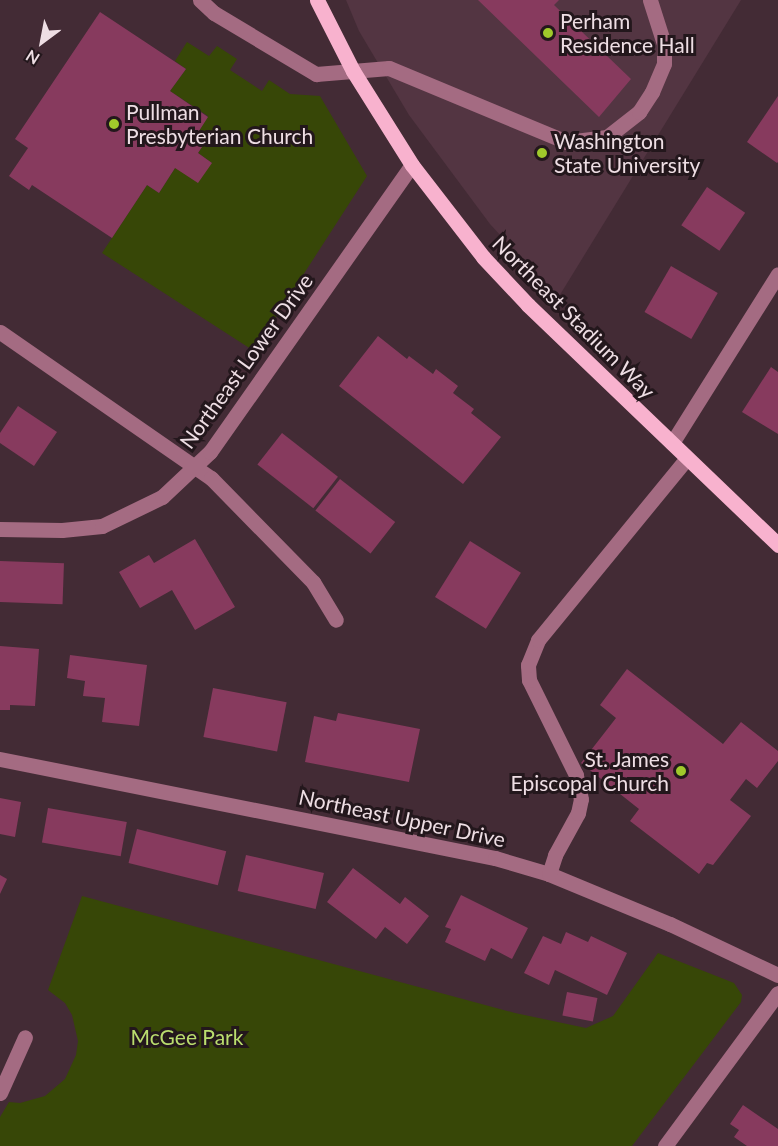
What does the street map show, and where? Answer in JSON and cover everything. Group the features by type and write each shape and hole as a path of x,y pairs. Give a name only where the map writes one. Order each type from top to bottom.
{"main road":[{"name":"Northeast Stadium Way","path":"317,0 353,71 412,165 483,257 520,297 778,544"}],"street":[{"path":"200,0 213,14 316,74 389,68 567,142 607,137 639,112 659,80 664,64 664,44 650,0"},
{"name":"Northeast Lower Drive","path":"0,529 62,530 102,526 162,497 210,452 412,165"},
{"path":"672,443 778,274"},
{"path":"0,332 211,478 313,582 336,620"},
{"path":"549,874 555,855 578,813 581,799 576,775 529,680 528,665 538,640 687,458"},
{"name":"Northeast Upper Drive","path":"0,759 495,858 549,874 670,924 778,975"},
{"path":"665,1146 778,993"},
{"path":"0,1093 25,1037"}],"shaded area":[{"name":"Washington State University","path":"346,0 741,0 558,298 490,224 409,115 359,31"}],"green space":[{"path":"187,42 209,56 217,46 237,59 230,70 262,91 269,80 290,94 320,96 367,176 254,351 102,253 147,185 159,193 175,168 212,163 198,153 208,138 199,131 208,116 170,91 186,69 175,61"},
{"name":"McGee Park","path":"82,896 515,1013 586,1028 613,1016 658,953 734,983 742,995 741,1002 632,1146 0,1146 0,1117 9,1102 20,1103 45,1096 65,1079 76,1055 78,1041 72,1015 65,1003 48,990"}],"building":[{"name":"Perham Residence Hall","path":"478,0 559,0 554,5 631,79 599,117"},
{"name":"Pullman Presbyterian Church","path":"100,12 186,69 170,91 208,117 199,131 208,138 198,153 212,163 198,183 175,168 159,193 147,185 112,238 32,185 29,190 9,176 28,148 15,139"},
{"path":"778,96 778,162 777,163 747,142"},
{"path":"707,187 745,213 719,251 681,225"},
{"path":"671,266 718,293 691,339 644,312"},
{"path":"378,336 407,359 409,356 433,374 436,369 458,386 453,393 474,409 471,413 501,437 463,484 339,386"},
{"path":"771,367 778,372 778,434 742,412"},
{"path":"18,406 57,432 34,466 0,443 0,433"},
{"path":"282,433 338,477 313,508 257,465"},
{"path":"340,479 395,522 371,554 315,511"},
{"path":"195,539 235,607 195,630 172,590 140,608 119,572 149,555 154,563"},
{"path":"470,541 521,573 486,629 435,597"},
{"path":"0,561 64,563 63,604 0,602"},
{"path":"0,646 39,649 35,706 10,705 10,710 0,710"},
{"path":"70,655 147,665 139,726 102,722 105,698 83,696 85,681 67,678"},
{"name":"St. James Episcopal Church","path":"627,669 723,744 741,722 778,751 778,761 757,788 746,779 730,800 751,816 713,865 707,863 699,874 630,821 639,809 581,763 616,718 600,705"},
{"path":"213,688 287,702 277,751 203,737"},
{"path":"338,713 420,729 409,782 305,762 314,716 336,721"},
{"path":"0,798 21,802 15,837 0,834"},
{"path":"48,808 127,822 121,856 42,842"},
{"path":"137,829 226,851 218,885 129,863"},
{"path":"246,855 324,873 316,909 238,891"},
{"path":"353,868 400,904 405,897 429,916 407,944 385,927 376,939 327,902"},
{"path":"0,875 7,879 0,894"},
{"path":"461,895 528,928 512,959 491,948 485,961 445,942 451,929 445,927"},
{"path":"566,932 588,942 591,936 627,953 607,995 555,970 549,985 524,973 543,936 561,944"},
{"path":"567,992 597,998 593,1021 562,1016"},
{"path":"743,1105 778,1129 778,1146 747,1146 734,1137 739,1130 730,1124"}],"place":[{"name":"Perham Residence Hall","path":"548,33"},
{"name":"Pullman Presbyterian Church","path":"114,124"},
{"name":"Washington State University","path":"542,153"},
{"name":"St. James Episcopal Church","path":"681,771"}]}
